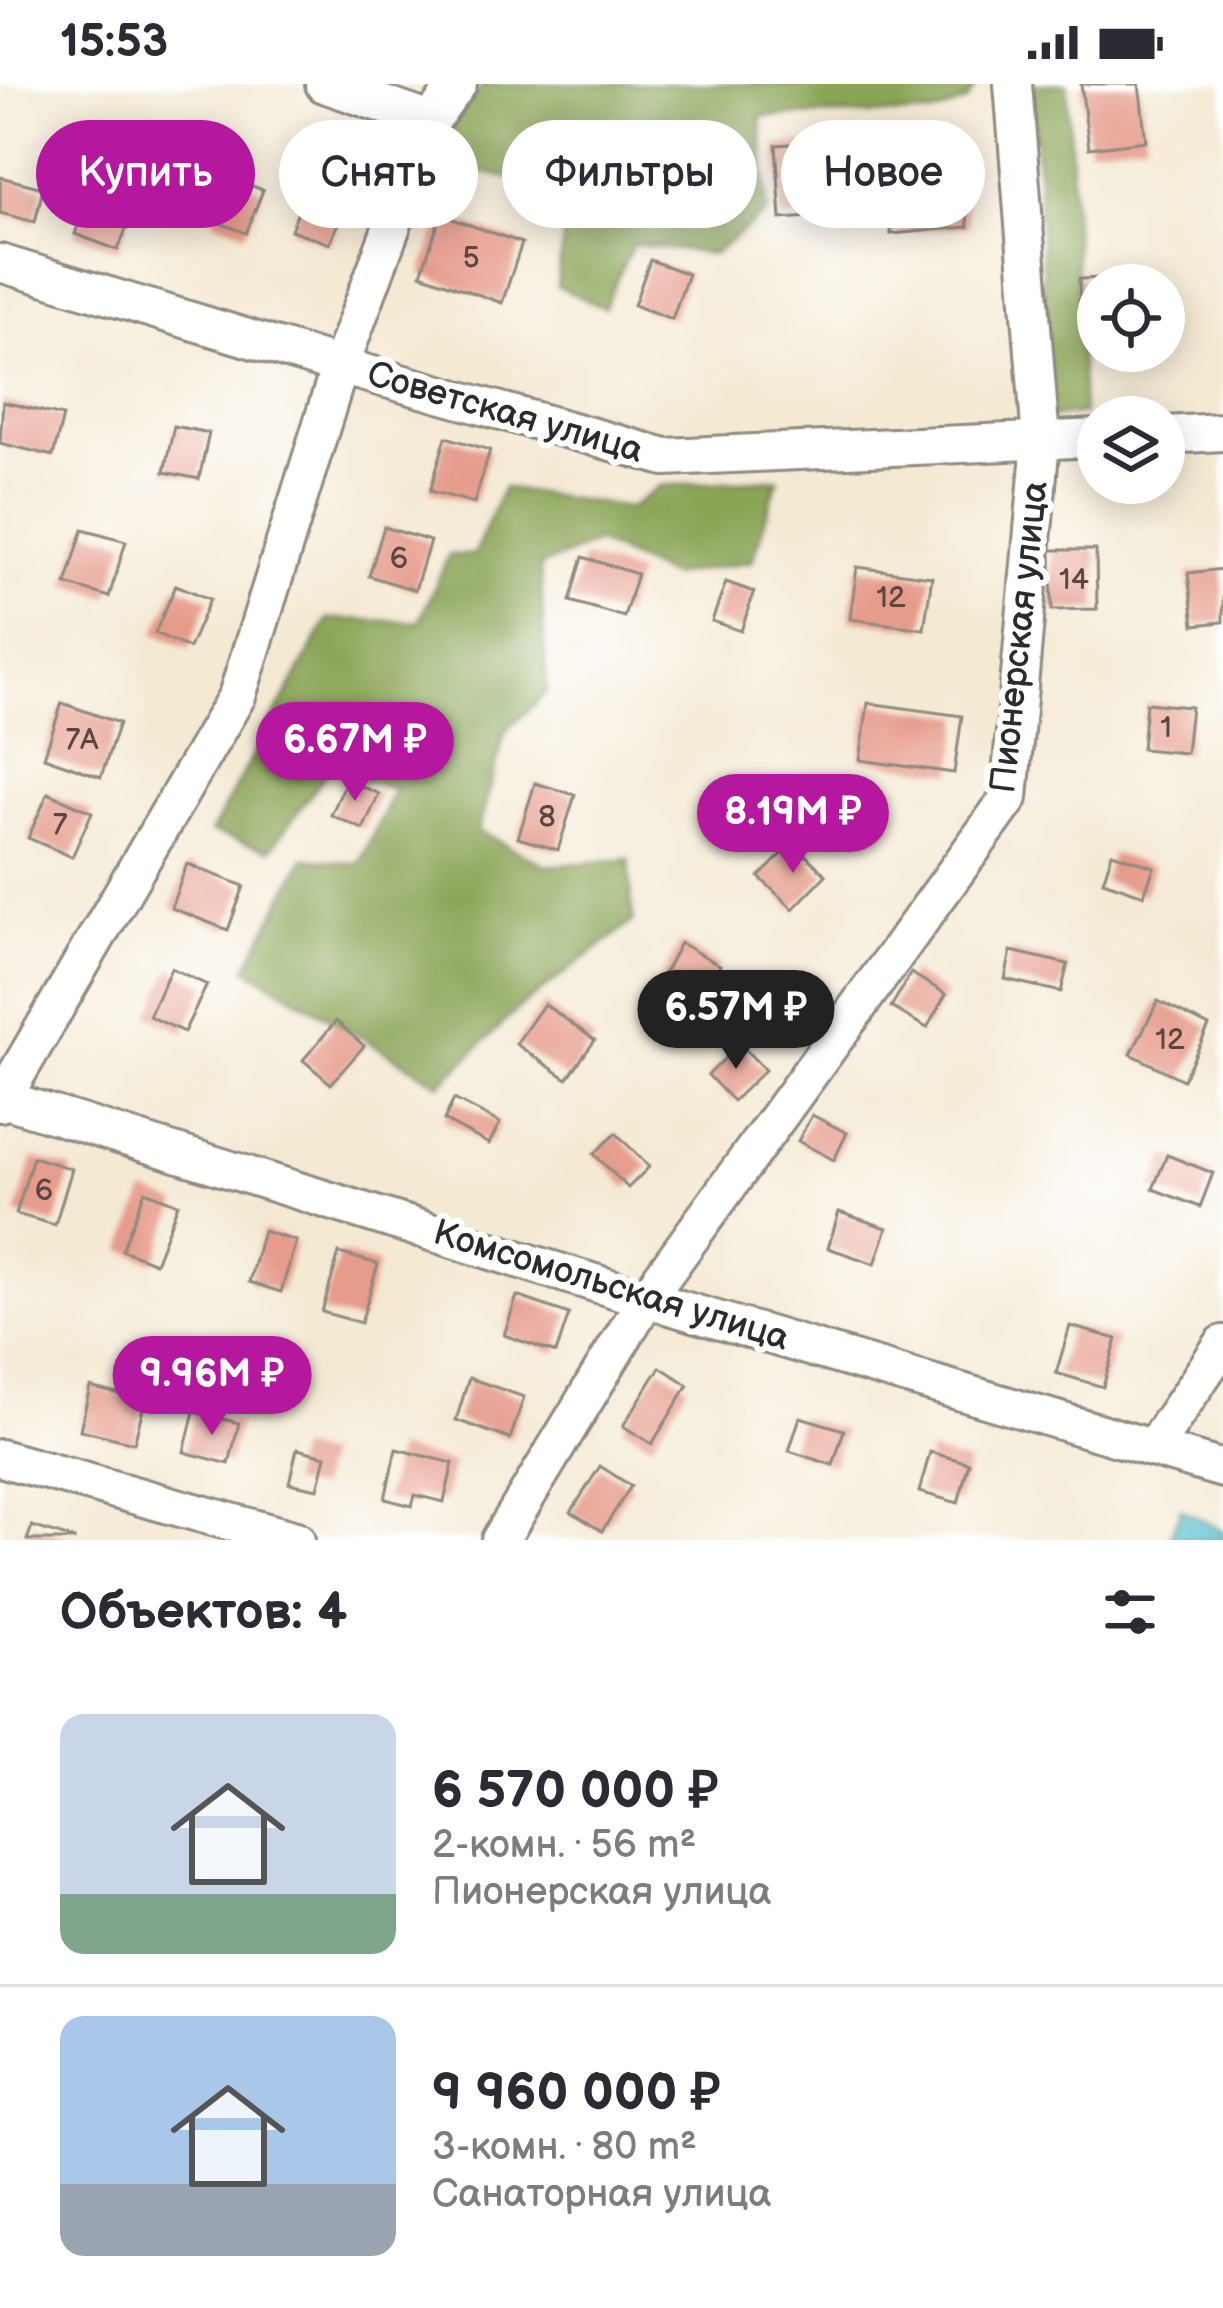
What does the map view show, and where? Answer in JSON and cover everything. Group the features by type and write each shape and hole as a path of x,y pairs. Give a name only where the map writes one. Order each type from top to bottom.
{"street":[{"path":"324,84 425,120"},
{"path":"432,120 458,84"},
{"name":"Пионерская улица","path":"500,1540 646,1299 1009,798 1041,442 1012,84"},
{"path":"1,1100 237,696 340,366 391,228"},
{"name":"Советская улица","path":"0,263 664,458 1077,440"},
{"path":"1185,434 1223,432"},
{"name":"Комсомольская улица","path":"1,1100 646,1299 1223,1469"},
{"path":"1153,1448 1223,1345"},
{"path":"0,1458 296,1540"}],"green space":[{"path":"484,84 977,84 966,102 933,114 761,116 767,213 757,221 757,120 502,120 502,176 478,172 478,120 454,120"},
{"path":"1032,84 1067,84 1077,372 1081,372 1082,396 1077,396 1077,414 1051,418"},
{"path":"564,228 747,228 713,254 633,244 604,308 557,286"},
{"path":"778,479 752,561 669,576 597,542 540,566 547,692 505,732 478,831 547,866 629,859 633,921 520,1007 440,1084 246,968 304,858 359,864 395,789 329,769 270,850 211,832 328,619 419,622 449,555 474,555 503,488 631,508 660,486"}],"water":[{"path":"1181,1509 1223,1531 1223,1540 1169,1540"}],"building":[{"path":"1081,84 1139,84 1146,141 1089,148"},
{"path":"776,145 781,145 781,219"},
{"path":"0,177 36,186 35,222 0,213"},
{"path":"255,187 263,190 255,210"},
{"path":"77,228 126,228 118,250 75,234"},
{"path":"292,228 336,228 330,244"},
{"path":"437,228 478,228 522,243 502,303 421,274"},
{"path":"890,228 957,228 891,234"},
{"path":"650,260 688,274 672,319 634,305"},
{"path":"3,402 63,416 53,456 0,443"},
{"path":"174,426 209,433 199,479 164,472"},
{"path":"446,437 490,450 474,503 430,491"},
{"path":"384,527 430,541 415,590 369,576"},
{"path":"83,529 126,541 109,597 66,584"},
{"path":"1051,550 1096,550 1097,609 1052,610"},
{"path":"583,557 637,574 624,617 570,601"},
{"path":"857,567 932,577 924,629 850,619"},
{"path":"1223,569 1223,622 1194,625 1188,573"},
{"path":"726,582 754,592 741,631 712,621"},
{"path":"176,585 210,599 189,648 155,633"},
{"path":"62,703 119,723 101,777 44,757"},
{"path":"868,703 962,716 954,773 860,760"},
{"path":"1146,703 1191,707 1186,753 1142,749"},
{"path":"347,780 379,794 363,829 331,815"},
{"path":"535,783 575,795 558,850 518,838"},
{"path":"48,793 92,812 72,857 28,838"},
{"path":"793,843 826,875 793,909 759,877"},
{"path":"1112,853 1154,867 1144,895 1103,881"},
{"path":"187,864 244,886 228,930 171,908"},
{"path":"680,943 720,965 701,1001 661,979"},
{"path":"1011,951 1068,964 1061,992 1005,979"},
{"path":"171,968 207,985 184,1032 149,1016"},
{"path":"911,973 946,994 927,1028 891,1007"},
{"path":"1158,1001 1209,1026 1183,1080 1131,1054"},
{"path":"544,1004 595,1040 567,1079 516,1044"},
{"path":"336,1021 364,1046 331,1084 303,1060"},
{"path":"740,1044 765,1070 733,1101 708,1075"},
{"path":"454,1099 500,1123 489,1144 444,1120"},
{"path":"812,1115 847,1133 834,1160 798,1141"},
{"path":"616,1133 649,1167 628,1188 594,1154"},
{"path":"1167,1155 1213,1173 1200,1207 1153,1189"},
{"path":"33,1157 72,1169 55,1225 16,1214"},
{"path":"145,1191 178,1204 155,1263 122,1250"},
{"path":"839,1212 887,1228 875,1264 828,1248"},
{"path":"263,1231 296,1241 281,1292 249,1282"},
{"path":"339,1253 378,1264 361,1323 322,1312"},
{"path":"517,1296 569,1314 556,1353 504,1335"},
{"path":"1070,1326 1117,1339 1103,1387 1056,1373"},
{"path":"660,1367 688,1385 652,1444 623,1426"},
{"path":"469,1378 524,1397 510,1439 456,1420"},
{"path":"90,1387 145,1401 134,1443 80,1430"},
{"path":"194,1412 239,1423 229,1464 184,1452"},
{"path":"800,1417 844,1430 833,1465 789,1451"},
{"path":"297,1449 326,1456 318,1489 289,1483"},
{"path":"396,1449 453,1463 444,1502 415,1495 412,1506 385,1499"},
{"path":"930,1452 969,1463 958,1503 919,1492"},
{"path":"600,1466 631,1486 602,1531 571,1512"},
{"path":"32,1526 74,1539 74,1540 27,1540"}]}
